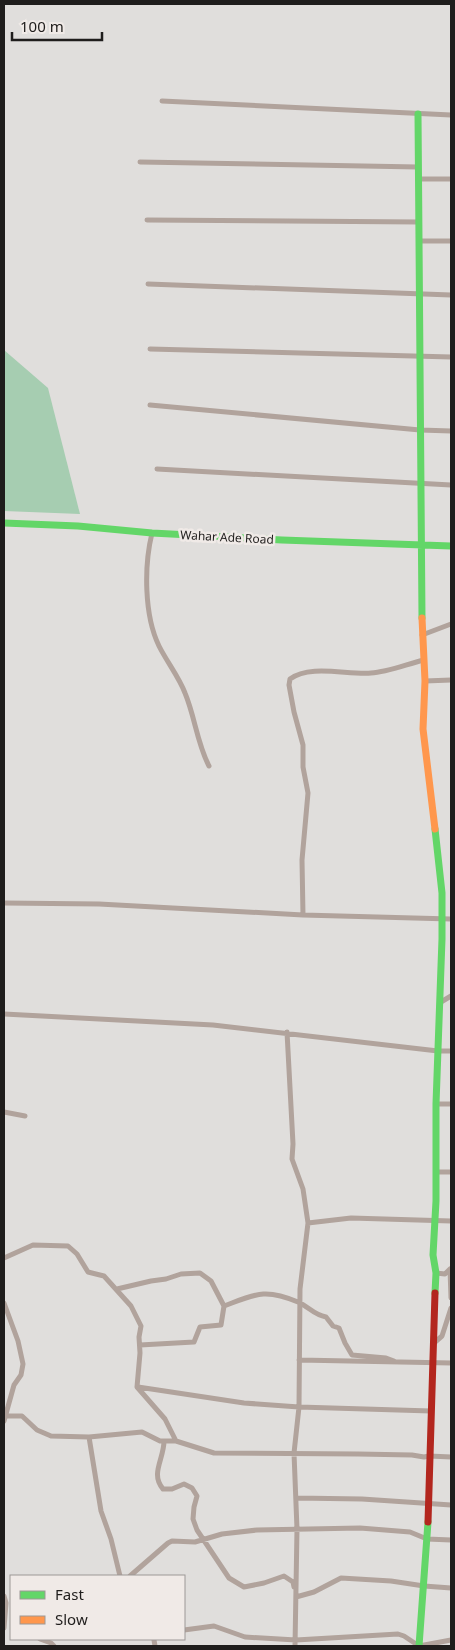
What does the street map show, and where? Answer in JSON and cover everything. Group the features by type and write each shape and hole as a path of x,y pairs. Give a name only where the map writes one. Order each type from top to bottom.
{"street":[{"path":"162,101 451,116"},
{"path":"418,114 422,635 426,704 423,730 442,893 441,1002 436,1104 437,1172 434,1255 436,1273 434,1343 427,1539 419,1646"},
{"path":"140,162 418,167"},
{"path":"418,179 451,179"},
{"path":"148,220 419,222"},
{"path":"419,241 451,240"},
{"path":"148,284 451,295"},
{"path":"150,350 451,357"},
{"path":"150,405 420,430 451,431"},
{"path":"157,470 451,485"},
{"name":"Wahar Ade Road","path":"4,523 78,526 152,533 451,546"},
{"path":"152,533 148,559 148,609 159,646 185,691 199,744 209,766"},
{"path":"422,635 451,624"},
{"path":"303,915 302,860 308,793 303,767 303,745 294,712 289,685 290,679 297,674 309,672 371,673 424,660"},
{"path":"425,680 451,680"},
{"path":"4,903 99,904 303,915 451,919"},
{"path":"441,1002 451,996"},
{"path":"4,1014 204,1024 451,1051"},
{"path":"288,1032 292,1159 303,1189 308,1223 299,1302 298,1407 294,1453 297,1529 296,1646"},
{"path":"436,1104 451,1104"},
{"path":"4,1112 25,1116"},
{"path":"437,1172 451,1172"},
{"path":"308,1223 351,1218 451,1221"},
{"path":"4,1258 33,1245 68,1246 77,1254 88,1272 104,1276 131,1306 141,1326 137,1387 165,1419 176,1441"},
{"path":"436,1273 445,1274 450,1269"},
{"path":"450,1269 451,1298"},
{"path":"117,1290 181,1274 200,1273 211,1281 224,1306 221,1325 200,1327 194,1342 140,1345"},
{"path":"224,1306 254,1295 270,1292 299,1302 317,1315 326,1317 333,1326 339,1328 352,1355 386,1358 394,1362"},
{"path":"4,1303 18,1341 23,1364 21,1375 14,1386 4,1421"},
{"path":"434,1343 442,1336 451,1308"},
{"path":"299,1360 451,1363"},
{"path":"137,1387 244,1403 298,1407 431,1411"},
{"path":"4,1416 22,1416 37,1430 51,1436 89,1437 142,1432 160,1441 176,1441 214,1453 451,1457"},
{"path":"89,1437 101,1510 111,1539 120,1575"},
{"path":"164,1441 164,1449 157,1474 158,1483 163,1489 172,1489 184,1484 192,1488 197,1496 193,1519 202,1540 229,1578 244,1587 284,1576 293,1582 296,1597"},
{"path":"296,1498 362,1499 451,1505"},
{"path":"131,1575 172,1541 196,1542 231,1533 360,1528 410,1532 427,1539 451,1540"},
{"path":"296,1597 314,1592 341,1578 390,1580 424,1586 451,1588"},
{"path":"4,1596 4,1628"},
{"path":"5,1613 10,1618"},
{"path":"185,1630 214,1626 245,1637 296,1640 398,1634 419,1646 451,1640"},
{"path":"43,1640 54,1646"}],"green space":[{"path":"4,350 48,388 80,514 4,511"}],"traffic: fast":[{"path":"418,114 422,618"},
{"path":"4,523 78,526 152,533 282,540 451,546"},
{"path":"435,829 442,893 436,1104 436,1201 433,1255 436,1273 435,1293"},
{"path":"419,1646 428,1522"}],"traffic: slow":[{"path":"422,618 425,681 423,729 435,829"}],"traffic: jam":[{"path":"428,1522 435,1293"}]}
